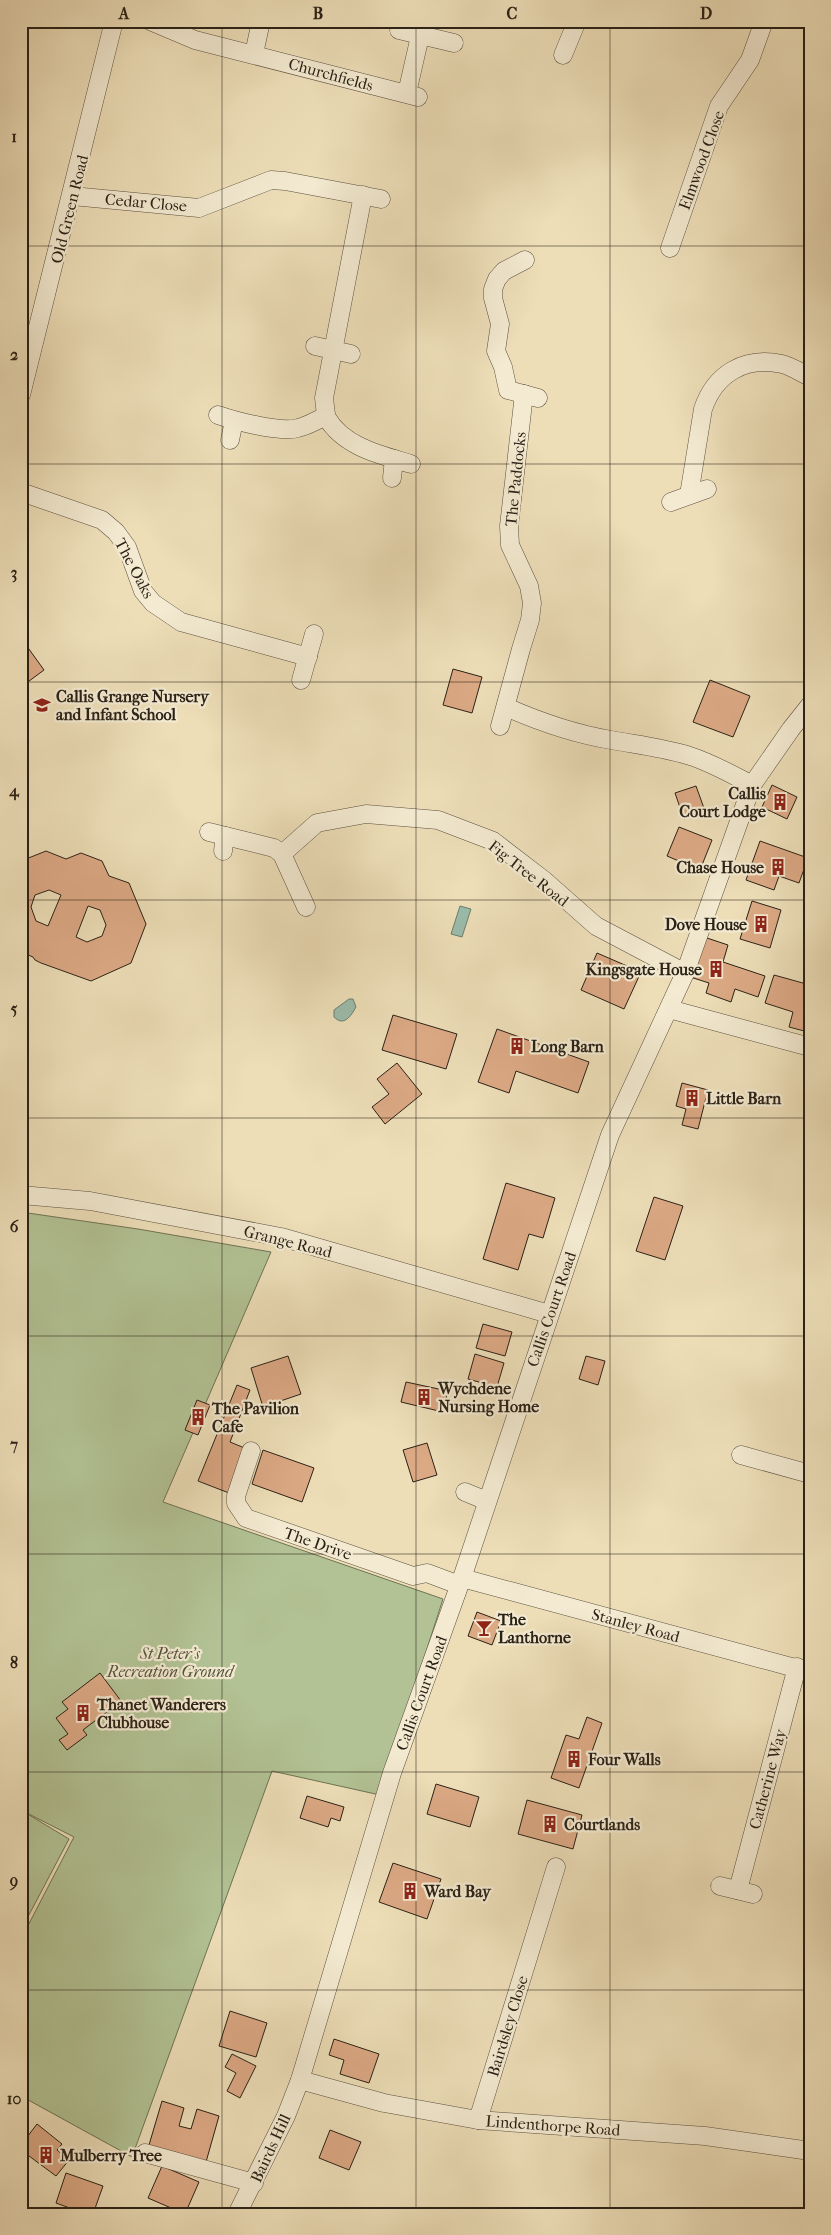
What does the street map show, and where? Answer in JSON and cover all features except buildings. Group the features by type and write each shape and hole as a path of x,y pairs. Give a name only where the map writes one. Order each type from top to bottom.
{"street":[{"name":"Old Green Road","path":"21,396 114,21"},
{"name":"Churchfields","path":"150,21 194,40 412,95 420,36"},
{"path":"254,54 261,21"},
{"path":"563,55 578,21"},
{"name":"Elmwood Close","path":"670,248 719,106 750,60 764,21"},
{"path":"399,30 454,43"},
{"name":"Cedar Close","path":"72,196 199,208 271,180 381,199"},
{"path":"363,195 324,398 326,416 337,431 353,444 411,464"},
{"name":"The Paddocks","path":"500,726 530,620 532,603 529,586 510,545 509,526 523,394 503,367 496,350 500,324 492,298 497,279 504,271 525,260"},
{"path":"315,346 351,354"},
{"path":"689,496 703,409 708,396 717,382 732,369 757,362 782,364 810,377"},
{"path":"230,440 226,418 272,428 296,429 326,416"},
{"path":"392,478 394,459"},
{"path":"671,502 707,489"},
{"name":"The Oaks","path":"21,492 102,520 116,532 127,547 143,591 153,603 181,622 308,657"},
{"path":"301,680 314,634"},
{"name":"Callis Court Road","path":"300,2080 392,1773 461,1581 610,1135 684,973 752,785 790,729 810,705"},
{"path":"506,707 532,719 578,733 655,747 688,756 713,764 752,785"},
{"name":"Fig Tree Road","path":"282,854 317,823 366,814 438,820 493,841 545,881 596,926 684,973"},
{"path":"219,840 266,845 282,854 307,907"},
{"path":"669,1009 810,1047"},
{"name":"Grange Road","path":"21,1195 90,1201 178,1216 281,1237 549,1314"},
{"name":"The Drive","path":"251,1451 236,1496 236,1504 246,1518 413,1576 427,1573 461,1581"},
{"path":"741,1454 810,1474"},
{"path":"466,1492 487,1501"},
{"name":"Stanley Road","path":"461,1581 803,1670"},
{"name":"Catherine Way","path":"720,1886 745,1892 803,1670"},
{"name":"Bairdsley Close","path":"478,2120 530,1929 556,1867"},
{"name":"Lindenthorpe Road","path":"300,2080 384,2103 478,2120 705,2136 810,2151"},
{"name":"Bairds Hill","path":"237,2214 286,2116 300,2080"},
{"path":"145,2153 254,2183"}],"green space":[{"name":"St Peter's Recreation Ground","path":"21,1212 138,1229 271,1252 163,1502 443,1599 380,1795 272,1771 132,2157 21,2096 21,1939 74,1837 21,1810"},
{"path":"21,1810 69,1839 21,1930"}],"shaded area":[{"path":"460,906 471,909 462,937 451,934"},
{"path":"349,999 353,999 356,1007 347,1019 344,1021 338,1020 334,1017 334,1010"}],"place":[{"name":"Callis Grange Nursery and Infant School","path":"42,705"},
{"name":"Callis Court Lodge","path":"780,802"},
{"name":"Chase House","path":"778,867"},
{"name":"Dove House","path":"761,924"},
{"name":"Kingsgate House","path":"716,969"},
{"name":"Long Barn","path":"517,1046"},
{"name":"Little Barn","path":"692,1098"},
{"name":"Wychdene Nursing Home","path":"424,1397"},
{"name":"The Pavilion Cafe","path":"198,1417"},
{"name":"The Lanthorne","path":"484,1628"},
{"name":"Thanet Wanderers Clubhouse","path":"83,1713"},
{"name":"Four Walls","path":"574,1759"},
{"name":"Courtlands","path":"550,1824"},
{"name":"Ward Bay","path":"410,1891"},
{"name":"Mulberry Tree","path":"46,2155"}]}
